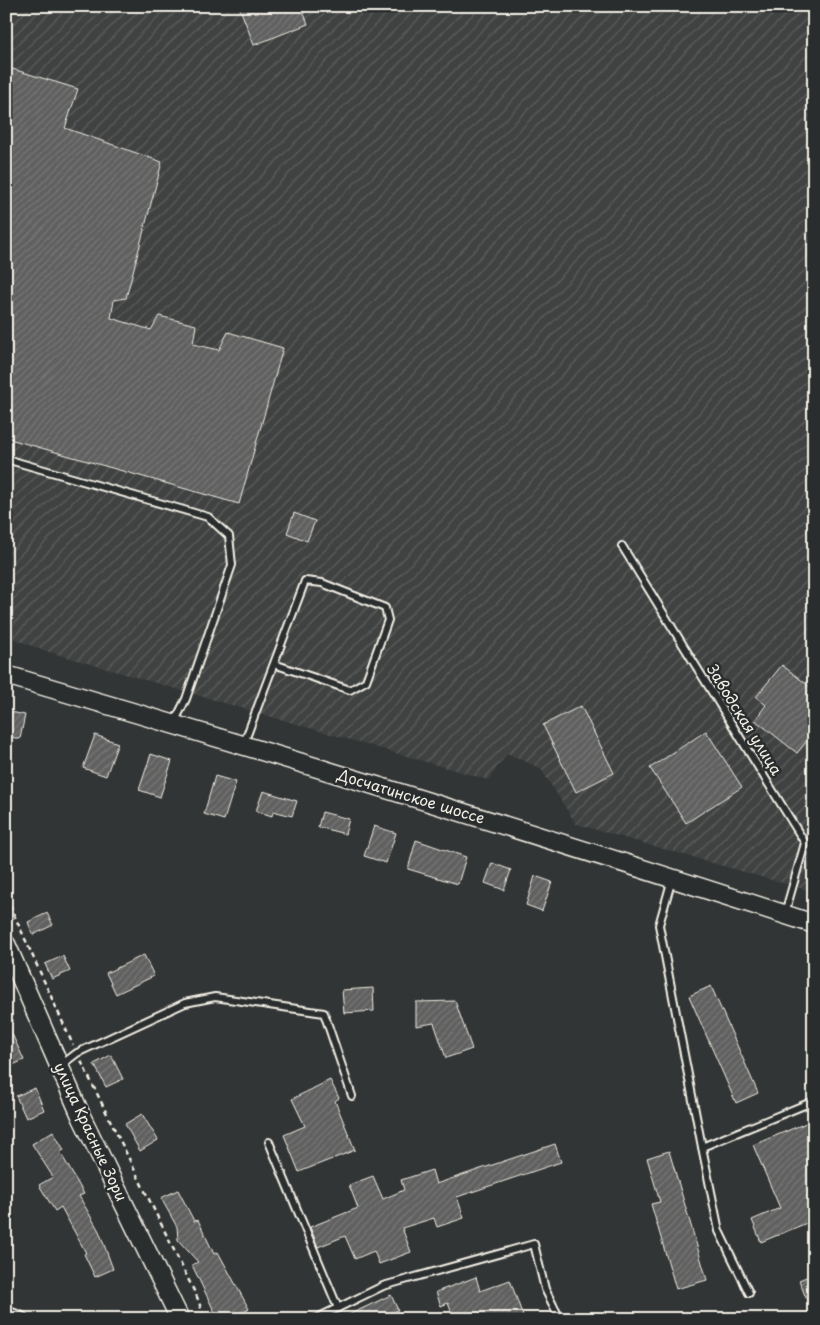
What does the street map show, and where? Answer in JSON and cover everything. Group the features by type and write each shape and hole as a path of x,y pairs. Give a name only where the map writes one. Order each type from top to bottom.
{"street":[{"name":"Досчатинское шоссе","path":"6,675 173,724 672,878 814,924"},
{"name":"улица Красные Зори","path":"6,944 59,1066 180,1319"},
{"path":"6,1313 22,1319"}],"lane":[{"path":"6,459 208,517 229,536 232,564 186,699 173,724"},
{"name":"Заводская улица","path":"622,546 805,844 784,914"},
{"path":"243,746 305,581 322,583 385,608 388,620 366,681 350,690 274,664"},
{"path":"672,878 659,924 719,1231 749,1294"},
{"path":"59,1066 77,1053 185,1003 215,998 324,1013 352,1096"},
{"path":"702,1147 814,1100"},
{"path":"270,1142 338,1308"},
{"path":"315,1319 383,1286 534,1244 545,1289 560,1319"}],"path":[{"path":"6,897 77,1053 197,1297 205,1319"}],"shaded area":[{"path":"6,6 814,6 814,892 576,824 540,768 507,754 488,780 46,651 6,636"}],"building":[{"path":"239,6 288,6 289,10 301,6 308,24 254,45"},
{"path":"6,67 78,89 65,128 162,162 126,298 114,300 111,318 151,330 159,316 196,325 193,344 219,350 228,332 283,348 239,504 6,438"},
{"path":"294,513 315,521 307,541 287,533"},
{"path":"782,665 814,690 814,732 797,753 755,720 766,705 756,697"},
{"path":"581,706 614,773 576,792 543,725"},
{"path":"6,711 25,715 20,739 6,736"},
{"path":"706,731 742,787 686,823 650,768"},
{"path":"95,735 118,743 106,776 83,768"},
{"path":"151,754 172,761 160,797 139,790"},
{"path":"215,776 236,782 224,820 204,814"},
{"path":"263,791 297,801 292,816 273,811 272,816 256,811"},
{"path":"322,812 349,819 345,834 318,827"},
{"path":"374,826 396,833 386,863 364,856"},
{"path":"416,840 466,857 458,884 408,869"},
{"path":"492,863 511,870 504,890 485,883"},
{"path":"535,876 552,882 542,911 526,905"},
{"path":"47,913 53,925 33,935 28,922"},
{"path":"144,955 154,976 116,994 106,973"},
{"path":"63,956 70,971 52,979 45,964"},
{"path":"711,986 758,1093 736,1103 689,996"},
{"path":"373,988 374,1011 344,1013 342,990"},
{"path":"455,1001 472,1049 446,1058 434,1023 416,1026 416,1002"},
{"path":"6,1021 24,1060 6,1068"},
{"path":"111,1055 123,1079 106,1087 94,1064"},
{"path":"330,1080 339,1098 335,1101 355,1150 299,1172 284,1135 305,1126 292,1099"},
{"path":"35,1088 44,1110 26,1118 16,1096"},
{"path":"142,1114 158,1140 140,1151 125,1124"},
{"path":"811,1121 814,1128 814,1220 761,1242 752,1220 780,1208 753,1145"},
{"path":"53,1131 64,1150 60,1152 84,1194 79,1196 99,1231 113,1269 95,1277 84,1254 86,1253 61,1207 55,1211 39,1185 53,1177 32,1144"},
{"path":"555,1144 561,1162 457,1197 464,1218 437,1227 434,1218 402,1228 411,1252 379,1264 374,1251 355,1259 345,1236 318,1247 310,1227 358,1208 349,1185 373,1176 383,1199 404,1190 401,1180 432,1170 436,1184"},
{"path":"669,1151 707,1280 676,1289 651,1204 660,1202 647,1158"},
{"path":"178,1190 194,1221 198,1220 214,1254 218,1252 249,1309 231,1319 218,1319 192,1265 198,1262 178,1240 177,1227 161,1198"},
{"path":"814,1274 814,1316 813,1316 799,1280"},
{"path":"476,1277 480,1291 510,1280 524,1319 454,1319 448,1303 441,1306 436,1292"},
{"path":"391,1295 398,1310 378,1319 340,1319"}]}
